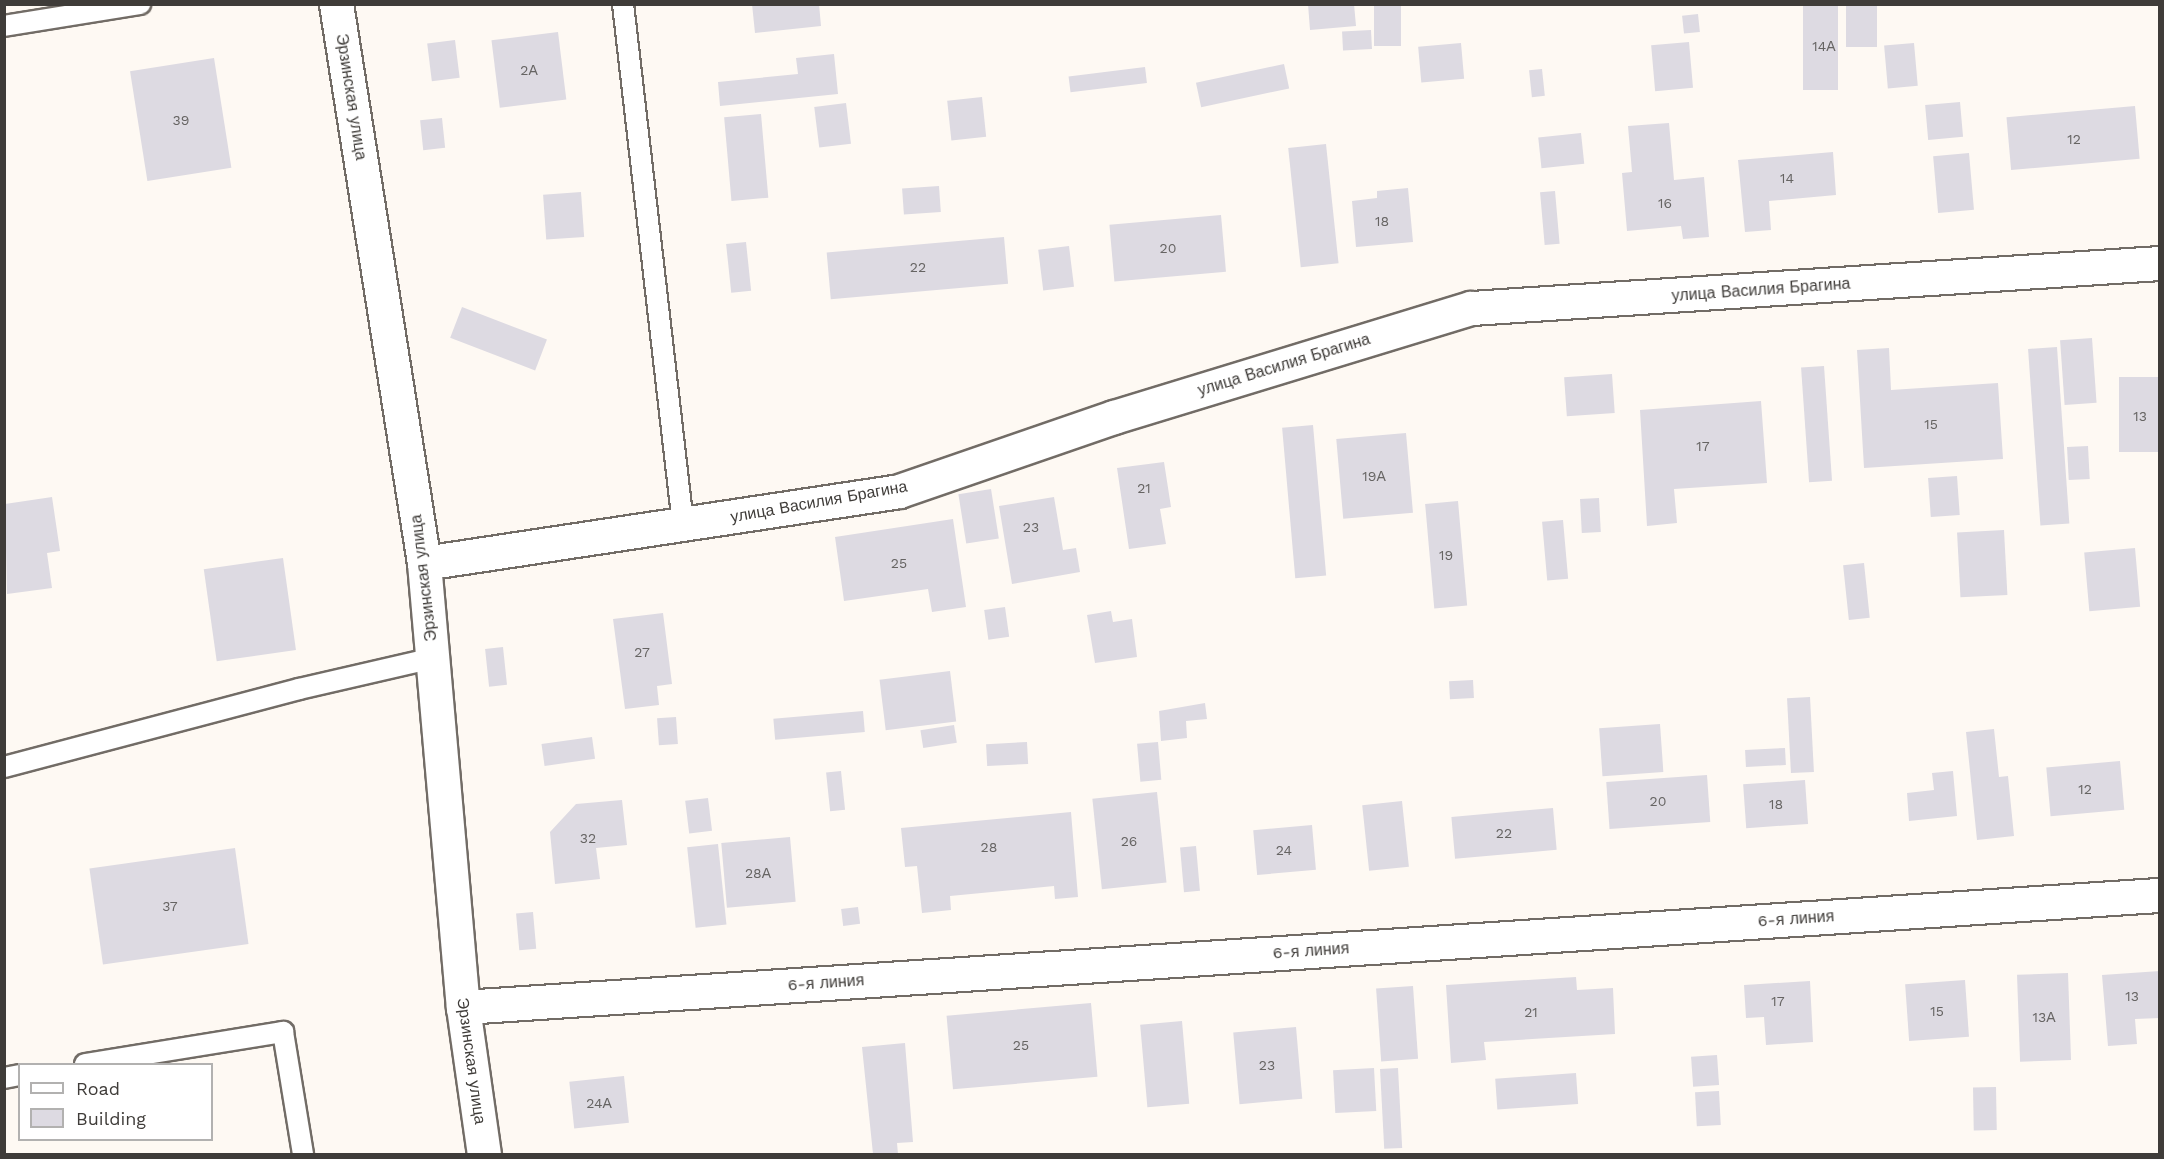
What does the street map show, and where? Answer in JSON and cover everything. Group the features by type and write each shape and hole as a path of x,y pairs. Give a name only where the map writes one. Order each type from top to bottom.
{"street":[{"name":"Эрзинская улица","path":"336,4 424,562 463,1007 484,1155"},
{"name":"улица Василия Брагина","path":"424,562 899,491 1114,417 1471,309 2160,264"},
{"name":"6-я линия","path":"463,1007 2160,895"}],"lane":[{"path":"4,26 140,4"},
{"path":"623,4 683,524"},
{"path":"4,767 299,688 433,658"},
{"path":"97,1063 283,1032 303,1155"}],"building":[{"path":"752,4 819,4 821,26 755,33"},
{"path":"1308,4 1354,4 1356,26 1310,30"},
{"path":"1374,4 1401,4 1401,46 1374,46"},
{"path":"1803,4 1838,4 1838,90 1803,90"},
{"path":"1846,4 1877,4 1877,47 1846,47"},
{"path":"1698,14 1700,32 1684,34 1682,16"},
{"path":"1371,30 1372,49 1343,50 1342,32"},
{"path":"558,32 566,99 500,108 491,40"},
{"path":"455,40 460,78 432,81 427,43"},
{"path":"1689,42 1693,88 1655,91 1651,45"},
{"path":"1461,43 1464,79 1421,83 1418,47"},
{"path":"1914,43 1918,86 1888,88 1884,46"},
{"path":"834,54 838,94 720,106 718,82 798,74 796,58"},
{"path":"214,58 231,168 147,181 130,71"},
{"path":"1284,64 1289,88 1201,107 1196,83"},
{"path":"1145,67 1147,83 1071,92 1069,76"},
{"path":"1542,69 1545,96 1532,97 1529,70"},
{"path":"982,97 986,137 951,140 947,101"},
{"path":"1960,102 1963,137 1928,140 1925,105"},
{"path":"846,103 851,144 819,148 814,107"},
{"path":"2135,106 2140,159 2011,170 2006,117"},
{"path":"761,114 768,198 731,201 724,117"},
{"path":"442,118 445,148 423,150 420,120"},
{"path":"1669,123 1674,180 1704,177 1709,237 1683,239 1681,226 1627,231 1622,173 1632,172 1628,126"},
{"path":"1581,133 1584,164 1541,168 1538,137"},
{"path":"1326,144 1339,263 1301,267 1288,148"},
{"path":"1833,152 1836,195 1769,201 1771,230 1745,232 1738,160"},
{"path":"1969,153 1974,210 1938,213 1933,156"},
{"path":"939,186 941,212 904,215 902,189"},
{"path":"1408,188 1413,242 1356,247 1352,201 1377,198 1377,191"},
{"path":"1555,191 1560,244 1545,245 1540,192"},
{"path":"581,192 584,237 546,240 543,195"},
{"path":"1221,215 1226,272 1114,282 1109,225"},
{"path":"1004,237 1008,284 831,299 827,253"},
{"path":"746,242 751,291 731,293 726,244"},
{"path":"1069,246 1074,287 1043,290 1038,250"},
{"path":"462,307 547,340 535,370 450,338"},
{"path":"2092,338 2097,403 2065,405 2060,340"},
{"path":"2057,347 2069,524 2040,526 2028,349"},
{"path":"1889,348 1891,390 1998,383 2003,459 1864,468 1857,350"},
{"path":"1824,366 1832,481 1809,482 1801,368"},
{"path":"1612,374 1615,413 1567,416 1564,377"},
{"path":"2119,377 2160,377 2160,452 2119,452"},
{"path":"1761,401 1767,483 1674,489 1677,523 1647,526 1640,410"},
{"path":"1313,425 1326,575 1295,578 1282,428"},
{"path":"1406,433 1413,513 1343,519 1336,439"},
{"path":"2088,446 2090,479 2069,480 2067,447"},
{"path":"1164,462 1171,507 1160,509 1166,544 1129,549 1117,468"},
{"path":"1957,476 1960,515 1931,517 1928,478"},
{"path":"991,489 999,538 966,544 958,494"},
{"path":"52,497 60,551 47,553 52,588 7,594 5,504"},
{"path":"1054,497 1063,550 1076,548 1080,572 1012,584 999,506"},
{"path":"1599,498 1601,532 1582,533 1580,499"},
{"path":"1458,501 1467,606 1434,608 1425,504"},
{"path":"953,519 966,607 932,612 928,589 844,601 835,537"},
{"path":"1563,520 1568,579 1547,581 1542,522"},
{"path":"2004,530 2007,595 1960,597 1957,532"},
{"path":"2135,548 2140,607 2089,611 2084,552"},
{"path":"283,558 296,650 217,661 204,569"},
{"path":"1864,563 1870,618 1849,620 1843,565"},
{"path":"1005,607 1009,637 988,640 984,610"},
{"path":"1111,611 1113,622 1132,619 1137,657 1095,663 1087,615"},
{"path":"663,613 672,684 657,686 659,705 625,709 613,619"},
{"path":"503,647 507,685 489,687 485,649"},
{"path":"950,671 956,722 886,730 880,680"},
{"path":"1473,680 1474,698 1450,699 1449,681"},
{"path":"1810,697 1814,772 1791,773 1787,698"},
{"path":"1205,703 1207,719 1186,721 1187,738 1161,741 1159,711"},
{"path":"863,711 865,732 775,740 773,719"},
{"path":"676,717 678,744 659,745 657,718"},
{"path":"1660,724 1663,772 1602,776 1599,728"},
{"path":"954,725 957,743 923,748 920,730"},
{"path":"1994,729 1999,777 2008,776 2014,836 1977,840 1966,732"},
{"path":"592,737 595,759 545,766 541,744"},
{"path":"1027,742 1028,764 987,766 986,744"},
{"path":"1158,742 1161,780 1140,782 1137,744"},
{"path":"1785,748 1786,765 1746,767 1745,750"},
{"path":"2120,761 2124,810 2051,816 2046,767"},
{"path":"841,771 845,810 830,811 826,773"},
{"path":"1953,771 1957,816 1909,821 1907,793 1934,790 1932,773"},
{"path":"1707,775 1710,822 1610,829 1606,782"},
{"path":"1805,780 1808,824 1746,828 1743,784"},
{"path":"1157,792 1167,883 1102,889 1092,799"},
{"path":"708,798 712,831 689,834 685,801"},
{"path":"622,800 627,845 596,848 600,879 555,884 550,832 576,804"},
{"path":"1402,801 1409,867 1369,871 1362,805"},
{"path":"1553,808 1557,850 1455,859 1451,817"},
{"path":"1071,812 1078,897 1055,899 1054,886 950,896 951,910 922,913 917,866 905,867 901,828"},
{"path":"1312,825 1316,870 1257,875 1253,830"},
{"path":"790,837 796,902 727,908 721,843"},
{"path":"718,844 726,925 696,928 687,847"},
{"path":"1196,846 1200,891 1184,892 1180,847"},
{"path":"235,848 248,944 103,965 89,868"},
{"path":"858,907 860,924 843,926 841,909"},
{"path":"533,912 536,949 519,950 516,913"},
{"path":"2160,971 2160,1018 2135,1019 2137,1044 2108,1046 2102,975"},
{"path":"2068,973 2071,1060 2020,1062 2017,975"},
{"path":"1576,977 1577,990 1613,988 1615,1034 1484,1042 1486,1060 1451,1063 1446,985"},
{"path":"1965,980 1969,1037 1909,1041 1905,984"},
{"path":"1810,981 1813,1042 1766,1045 1764,1017 1746,1018 1744,985"},
{"path":"1413,986 1418,1059 1381,1061 1376,989"},
{"path":"1091,1003 1097,1077 953,1089 947,1016"},
{"path":"1182,1021 1189,1104 1147,1107 1140,1025"},
{"path":"1296,1027 1302,1099 1240,1104 1233,1032"},
{"path":"905,1043 913,1142 897,1143 898,1154 873,1154 862,1047"},
{"path":"1717,1055 1719,1085 1693,1087 1691,1057"},
{"path":"1374,1068 1376,1111 1335,1113 1333,1070"},
{"path":"1398,1068 1402,1148 1384,1149 1380,1069"},
{"path":"1576,1073 1578,1104 1497,1110 1495,1079"},
{"path":"624,1076 629,1123 574,1128 569,1082"},
{"path":"1973,1087 1996,1087 1997,1130 1974,1130"},
{"path":"1719,1091 1721,1125 1697,1126 1695,1092"}]}
